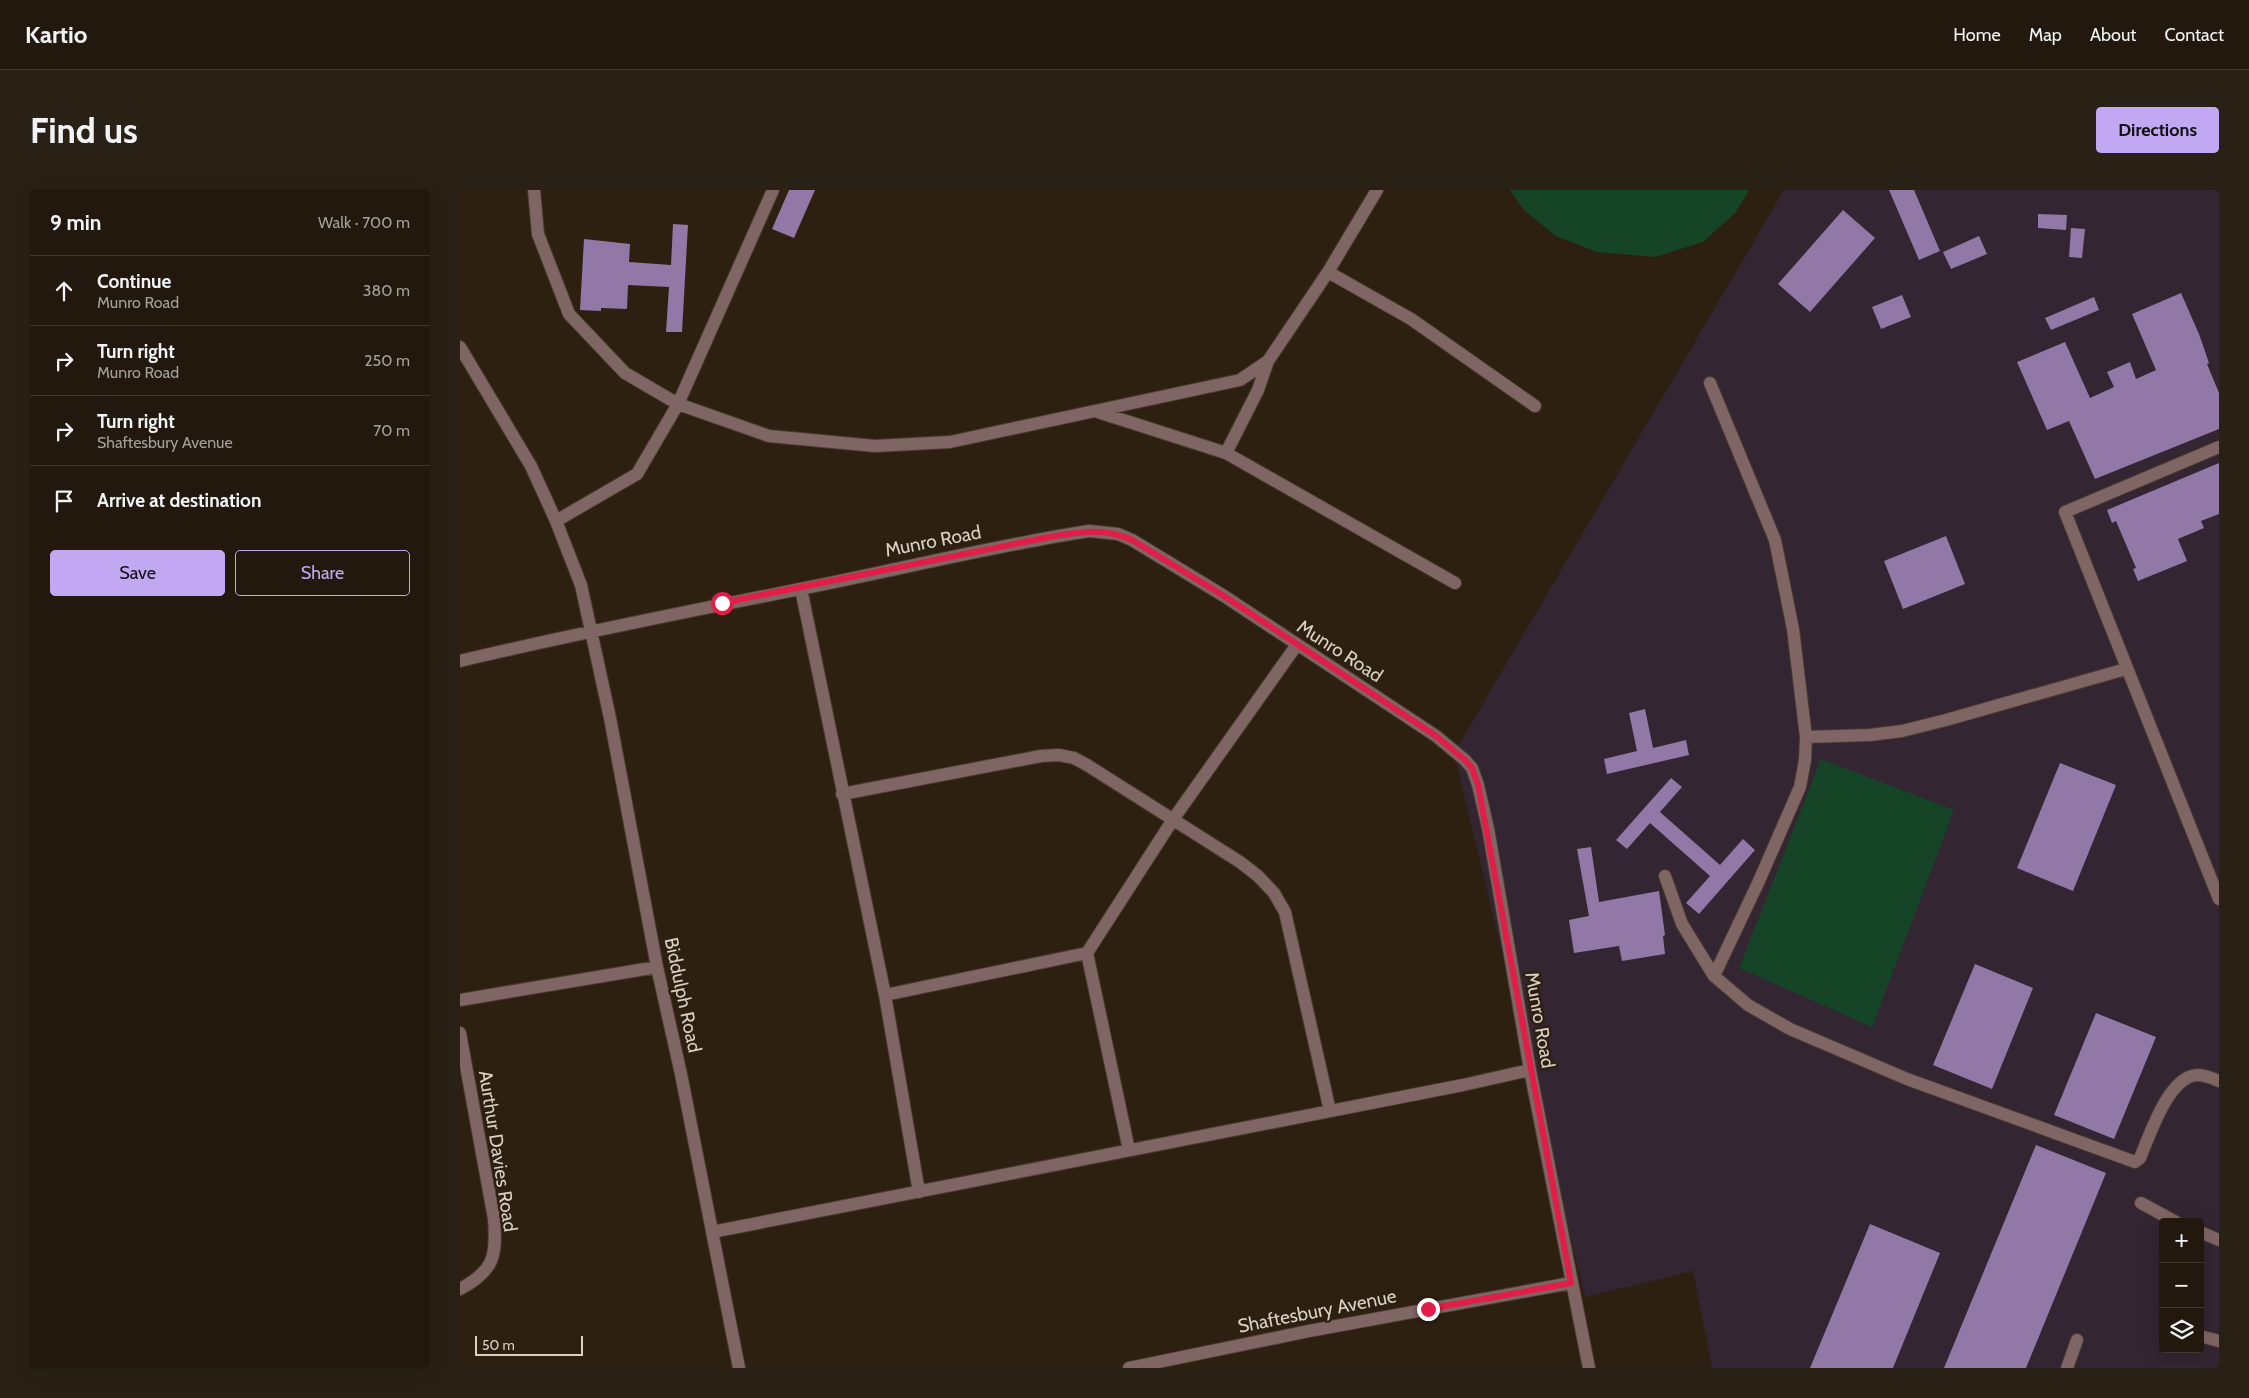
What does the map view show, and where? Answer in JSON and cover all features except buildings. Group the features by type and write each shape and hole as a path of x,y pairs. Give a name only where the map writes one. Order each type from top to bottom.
{"street":[{"path":"534,190 538,234 568,314 625,373 678,404 770,436 875,446 950,442 1240,380 1268,361"},
{"path":"556,521 637,474 678,404 773,190"},
{"path":"1226,453 1258,390 1268,361 1328,272 1377,190"},
{"path":"1328,272 1411,319 1535,406"},
{"name":"Biddulph Road","path":"460,347 531,466 556,521 580,584 592,630 657,967 739,1368"},
{"path":"1710,383 1762,504 1775,540 1793,629 1806,737 1805,760 1800,787 1770,857 1714,976"},
{"path":"1096,411 1226,453 1455,583"},
{"path":"2219,447 2065,512 2219,899"},
{"name":"Munro Road","path":"592,630 801,589 910,564 1049,537 1104,531 1132,540 1224,596 1296,646 1458,752 1472,768 1488,828 1530,1070 1589,1368"},
{"path":"801,589 885,995 920,1192"},
{"path":"460,661 592,630"},
{"path":"1129,1150 1087,953 1174,818 1296,646"},
{"path":"1806,737 1870,735 1902,731 2126,669"},
{"path":"842,794 1010,761 1059,755 1074,758 1087,765 1174,818 1258,876 1274,893 1285,912 1330,1111"},
{"path":"1665,876 1682,924 1714,976 1748,1005 1790,1029 1907,1079 2128,1161 2134,1162 2140,1158 2167,1098 2176,1086 2187,1078 2196,1075 2219,1081"},
{"path":"885,995 1087,953"},
{"path":"460,1000 657,967"},
{"name":"Aurthur Davies Road","path":"460,1033 495,1237 494,1254 489,1268 478,1280 460,1289"},
{"path":"712,1232 1530,1070"},
{"path":"2141,1203 2169,1218"},
{"path":"2204,1234 2219,1240"},
{"name":"Shaftesbury Avenue","path":"1130,1368 1161,1365 1571,1283"},
{"path":"2204,1337 2219,1341"},
{"path":"2067,1368 2077,1340"}],"shaded area":[{"path":"1784,190 2219,190 2219,1368 1712,1368 1693,1271 1585,1297 1454,753"}],"green space":[{"path":"1510,190 1749,190 1736,212 1703,242 1655,257 1597,252 1556,236 1524,210"},
{"path":"1821,759 1954,810 1872,1027 1739,968"}],"route":[{"path":"722,603 801,589 910,564 1049,537 1089,531 1104,531 1132,540 1224,596 1296,646 1336,670 1458,752 1472,768 1488,828 1530,1070 1571,1283 1428,1309"}]}
